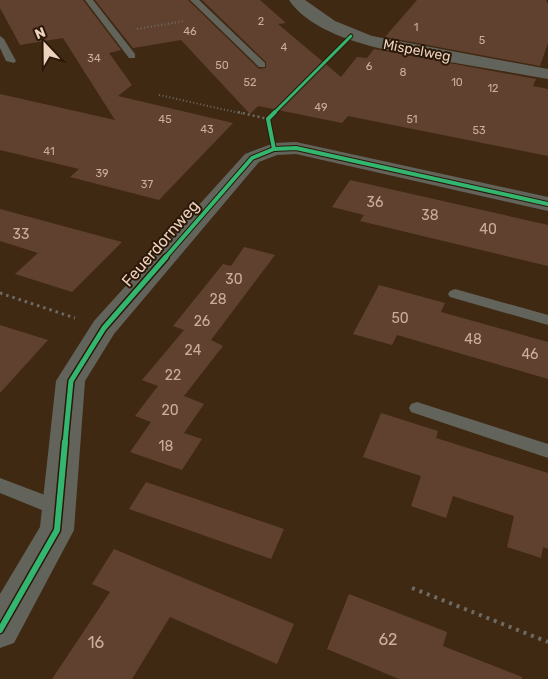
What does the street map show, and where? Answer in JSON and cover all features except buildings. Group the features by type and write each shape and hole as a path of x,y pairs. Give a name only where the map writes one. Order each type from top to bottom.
{"street":[{"name":"Mispelweg","path":"296,0 326,23 351,36 400,48 548,74"},
{"name":"Feuerdornweg","path":"0,630 57,530 71,381 104,328 252,158 274,148 296,148 548,204"}],"lane":[{"path":"89,0 132,56"},
{"path":"194,0 262,65"},
{"path":"0,39 11,61"},
{"path":"455,294 548,320"},
{"path":"418,408 548,451"},
{"path":"0,485 58,509"}],"path":[{"path":"114,33 212,16"},
{"path":"158,95 268,119"},
{"path":"0,293 104,328"},
{"path":"412,588 548,642"}],"cycle path":[{"path":"274,149 268,119 351,36"},
{"path":"0,630 57,530 71,381 104,328 252,158 274,149 296,148 548,204"}]}
